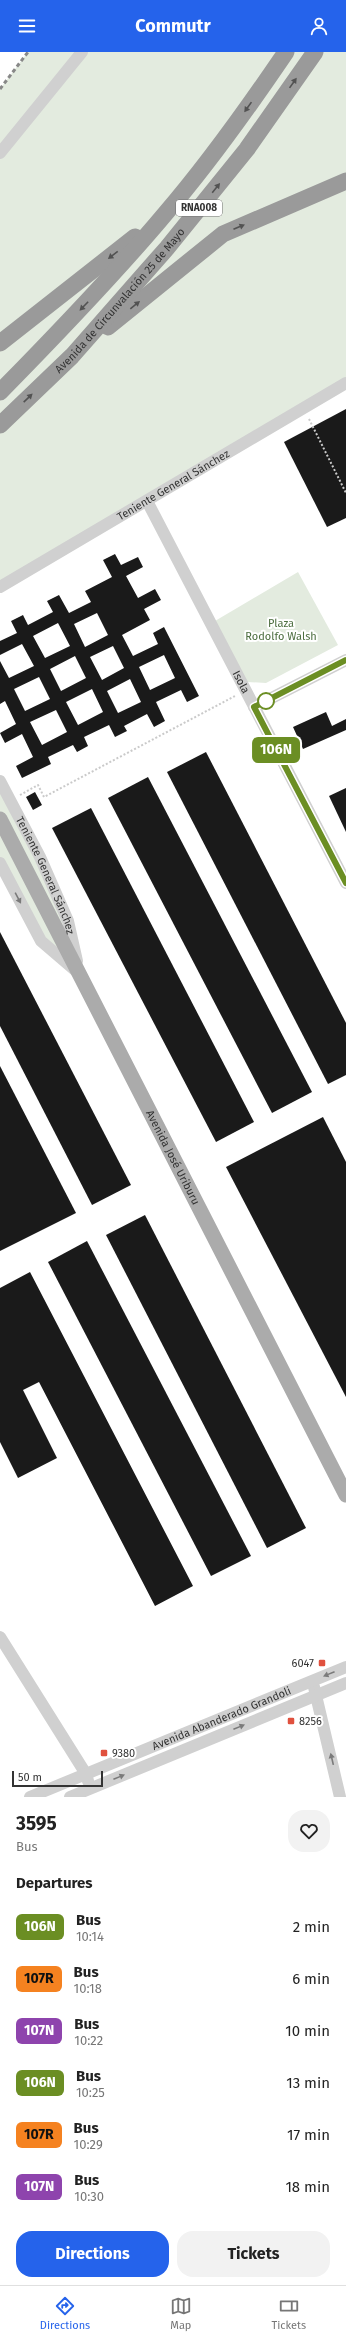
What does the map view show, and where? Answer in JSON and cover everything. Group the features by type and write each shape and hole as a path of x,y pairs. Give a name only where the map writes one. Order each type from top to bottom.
{"highway":[{"name":"Avenida de Circunvalación 25 de Mayo","path":"0,392 108,280 166,214 230,132 286,52"},
{"name":"Avenida de Circunvalación 25 de Mayo","path":"0,425 72,356 167,248 247,149 315,52"},
{"name":"RNA008","path":"72,356 223,234 346,181"},
{"name":"RNA008","path":"0,343 166,214"}],"main road":[{"name":"Avenida José Uriburu","path":"0,819 346,1495"}],"street":[{"path":"0,153 82,52"},
{"name":"Teniente General Sánchez","path":"0,587 346,383"},
{"name":"Isola","path":"147,501 346,883"},
{"path":"254,707 346,660"},
{"name":"Teniente General Sánchez","path":"0,782 40,857 68,921 80,974"},
{"path":"0,863 41,941 80,974"},
{"path":"0,1637 86,1774 91,1793"},
{"name":"Avenida Abanderado Grandoli","path":"30,1797 346,1667"},
{"path":"312,1681 317,1695 340,1797"},
{"name":"Avenida Abanderado Grandoli","path":"70,1797 91,1793 346,1683"}],"path":[{"path":"304,408 346,493"},
{"path":"10,800 38,786 44,797 245,690"}],"green space":[{"path":"28,52 346,52 346,383 0,587 0,89"},
{"name":"Plaza Rodolfo Walsh","path":"298,572 338,645 266,683 247,682 215,621"},
{"path":"0,781 40,857 80,974 41,941 0,863"}],"building":[{"path":"346,409 346,518 327,527 284,442"},
{"path":"115,554 121,565 138,557 143,567 126,576 138,598 155,589 161,600 144,609 150,620 122,635 133,656 158,644 153,633 164,627 199,696 187,702 181,690 156,702 165,721 154,727 147,714 124,726 127,731 115,737 109,725 84,737 88,746 77,752 73,745 48,757 51,764 22,778 16,766 33,757 22,734 5,743 0,733 16,724 5,701 0,704 0,661 9,678 34,666 22,644 0,655 0,641 17,633 11,621 23,615 28,625 53,612 47,601 59,595 69,613 91,602 85,591 112,577 103,560","holes":["97,613 108,635 85,647 74,624","58,623 70,646 45,658 33,636","113,646 124,668 102,680 90,657","164,655 175,678 150,690 139,667","75,656 86,678 61,691 50,669","39,677 50,699 25,711 14,689","130,679 141,702 118,713 107,691","92,689 103,712 78,725 66,702","56,710 67,732 42,745 30,722"]},
{"path":"326,712 332,726 346,719 346,730 303,749 293,727"},
{"path":"206,752 346,1023 346,1075 328,1084 167,772"},
{"path":"148,777 312,1092 272,1113 108,798"},
{"path":"346,788 346,832 329,796"},
{"path":"35,792 42,805 33,810 26,797"},
{"path":"91,808 254,1122 216,1142 52,828"},
{"path":"0,932 131,1185 92,1205 0,1026"},
{"path":"0,1066 76,1213 0,1251"},
{"path":"323,1117 346,1162 346,1397 226,1167"},
{"path":"145,1215 306,1528 267,1548 106,1235"},
{"path":"87,1241 251,1556 211,1576 48,1262"},
{"path":"30,1272 193,1586 155,1606 39,1382 23,1390 57,1458 18,1478 0,1442 0,1288"}],"railway":[{"path":"0,89 28,52"}],"bus line":[{"name":"106N","path":"346,660 254,707 346,883"}],"place":[{"name":"6047","path":"322,1663"},
{"name":"8256","path":"291,1721"},
{"name":"9380","path":"104,1753"}]}
